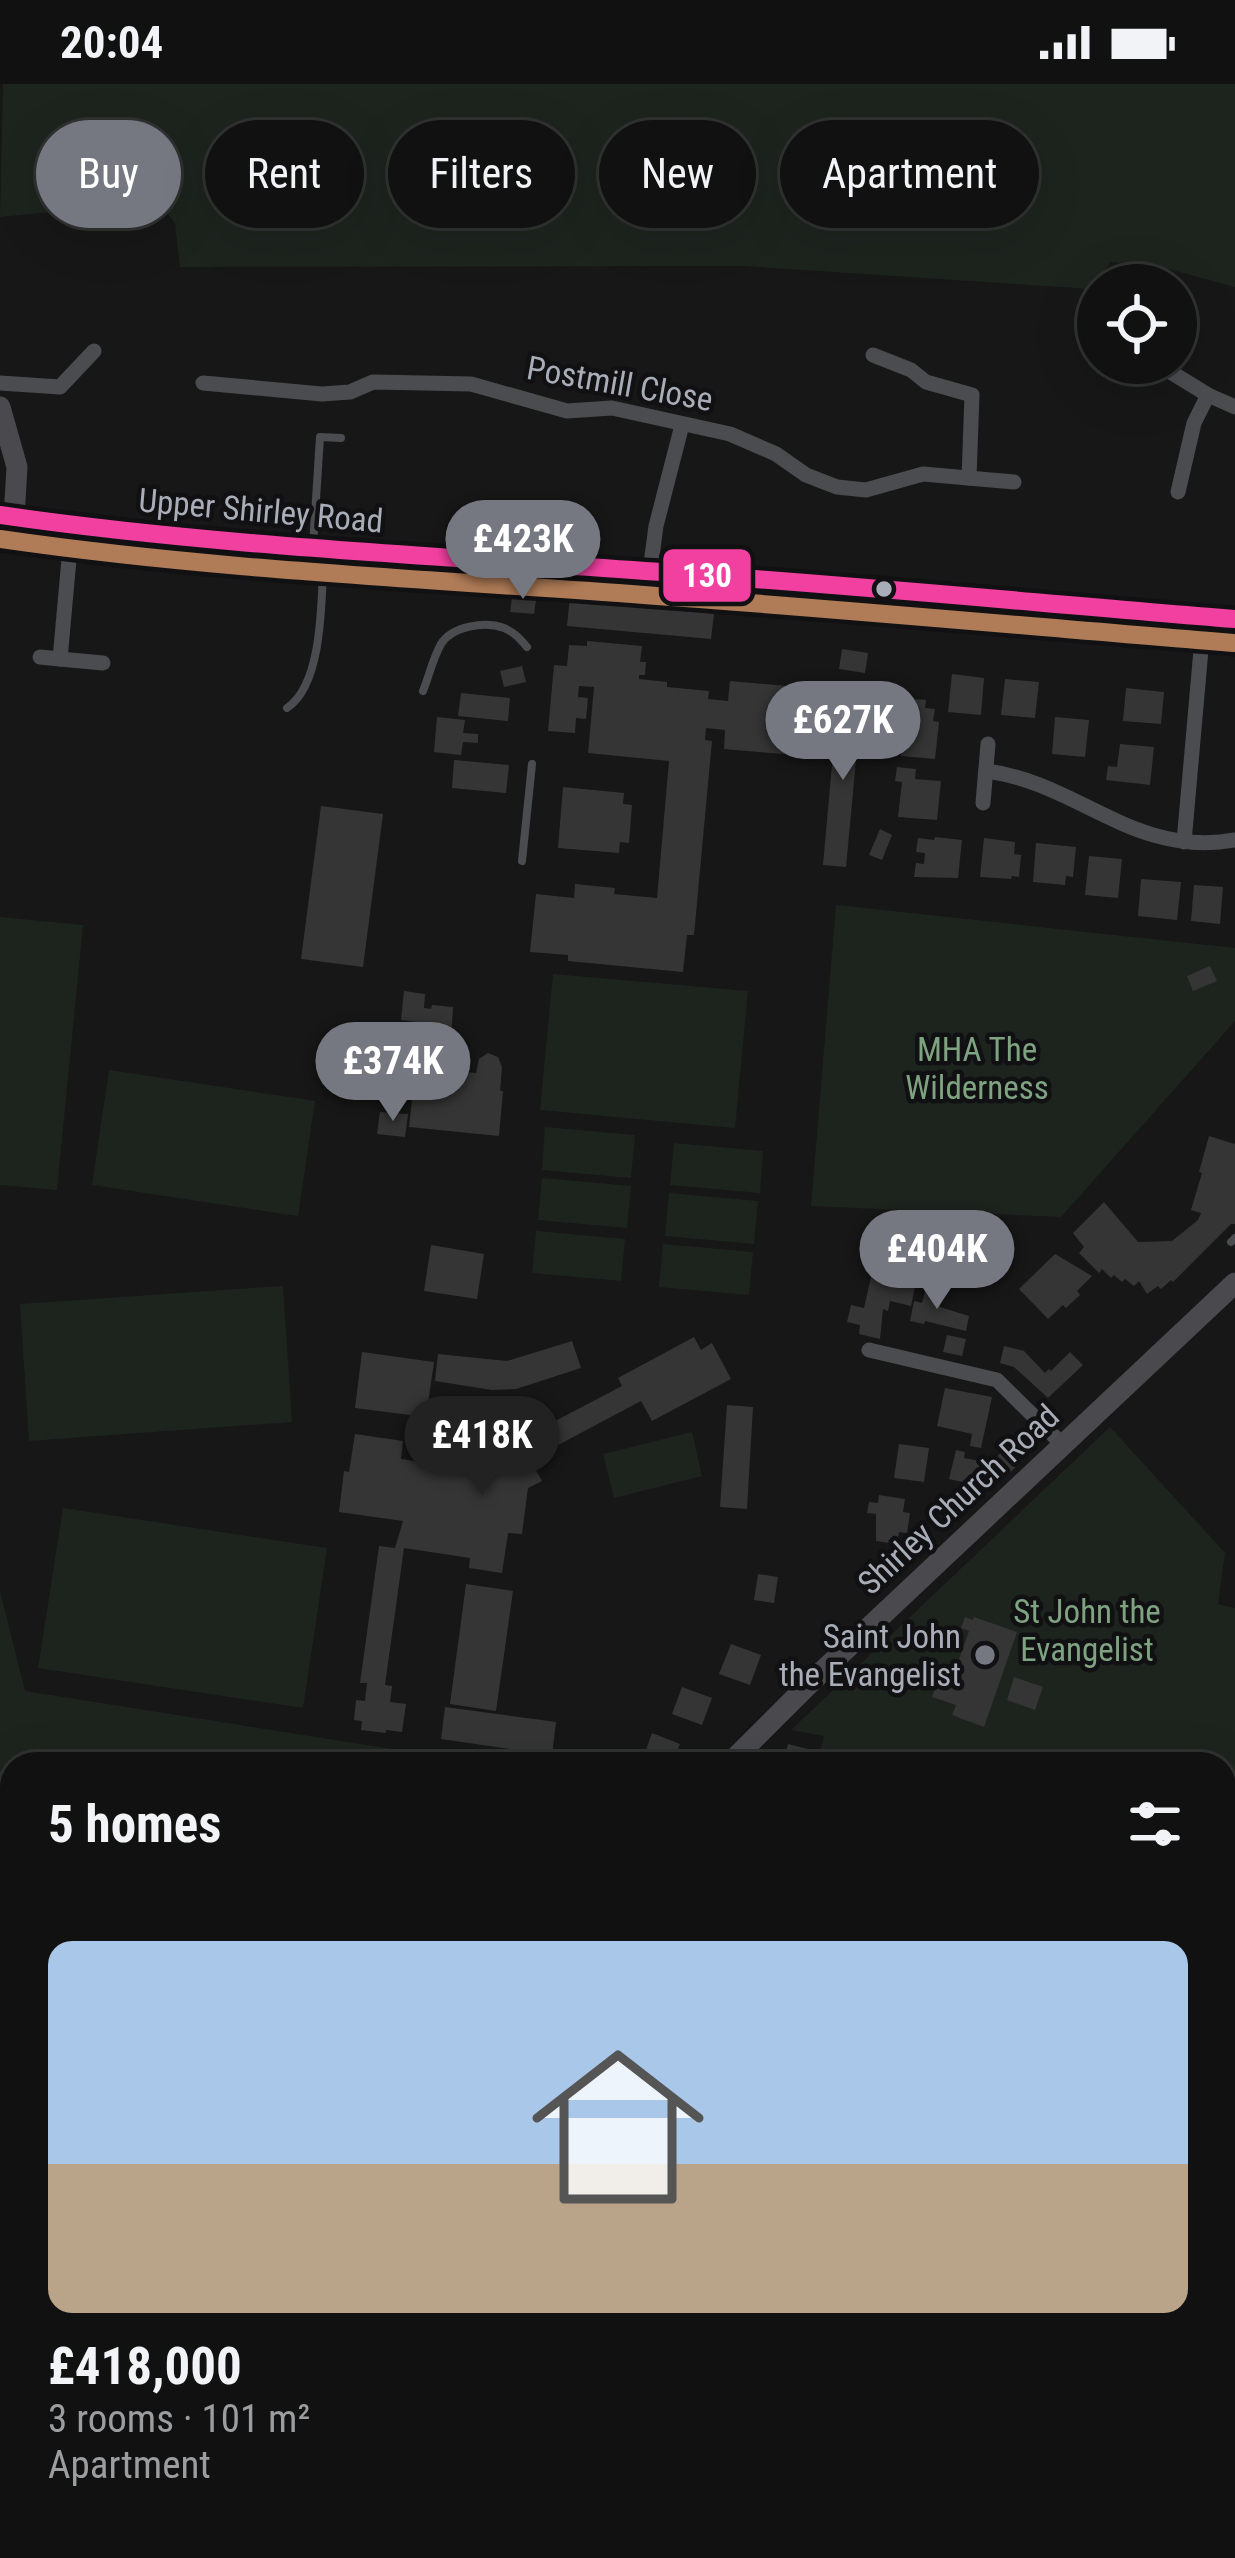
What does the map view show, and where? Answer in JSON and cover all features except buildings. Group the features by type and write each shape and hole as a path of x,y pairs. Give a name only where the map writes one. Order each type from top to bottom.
{"street":[{"path":"0,383 60,387 94,352"},
{"path":"873,356 911,370 926,382 972,395 969,478"},
{"name":"Postmill Close","path":"202,382 322,394 350,392 373,382 471,384 567,411 612,408 730,434 838,487 866,490 923,474 1014,482"},
{"path":"1190,384 1235,407"},
{"path":"1178,492 1194,423 1208,395"},
{"path":"0,406 17,467 7,517"},
{"path":"650,571 656,526 682,424"},
{"name":"Upper Shirley Road","path":"7,517 319,548 1235,619"},
{"path":"60,659 72,526"},
{"path":"1184,842 1204,616"},
{"path":"40,657 103,663"},
{"path":"983,803 988,744"},
{"path":"986,771 1025,778 1147,834 1184,842 1235,839"},
{"name":"Shirley Church Road","path":"741,1752 1235,1283"},
{"path":"869,1350 997,1379 1063,1445"}],"lane":[{"path":"287,708 296,702 310,677 316,643 320,437 341,438"},
{"path":"423,691 439,647 455,631 492,626 516,634 527,647"},
{"path":"522,861 532,764"}],"green space":[{"path":"3,84 1235,84 1235,287 1197,277 1197,264 1111,262 1077,264 1077,288 744,266 180,267 175,228 181,228 181,120 36,120 36,214 0,217"},
{"name":"MHA The Wilderness","path":"836,905 1235,948 1235,1021 1061,1217 811,1206"},
{"path":"0,917 83,925 57,1190 0,1185"},
{"path":"553,974 748,991 735,1128 540,1110"},
{"path":"109,1070 315,1101 298,1216 92,1185"},
{"path":"545,1127 635,1135 631,1178 542,1170"},
{"path":"674,1143 763,1151 760,1193 670,1185"},
{"path":"542,1178 631,1186 627,1228 538,1220"},
{"path":"669,1193 758,1201 754,1244 665,1236"},
{"path":"536,1231 625,1239 621,1281 532,1273"},
{"path":"663,1244 753,1252 749,1295 659,1287"},
{"path":"283,1286 292,1422 29,1441 20,1304"},
{"name":"St John the Evangelist","path":"1110,1427 1225,1553 1218,1604 1235,1608 1235,1752 820,1752 824,1736 791,1730"},
{"path":"692,1432 702,1476 614,1498 603,1454"},
{"path":"63,1508 327,1548 303,1708 38,1668"},
{"path":"0,1591 25,1691 411,1752 0,1752"}],"transit line":[{"name":"130","path":"0,515 241,542 1235,619"},
{"path":"0,539 241,566 1233,643"}],"place":[{"name":"Saint John the Evangelist","path":"985,1655"}]}
